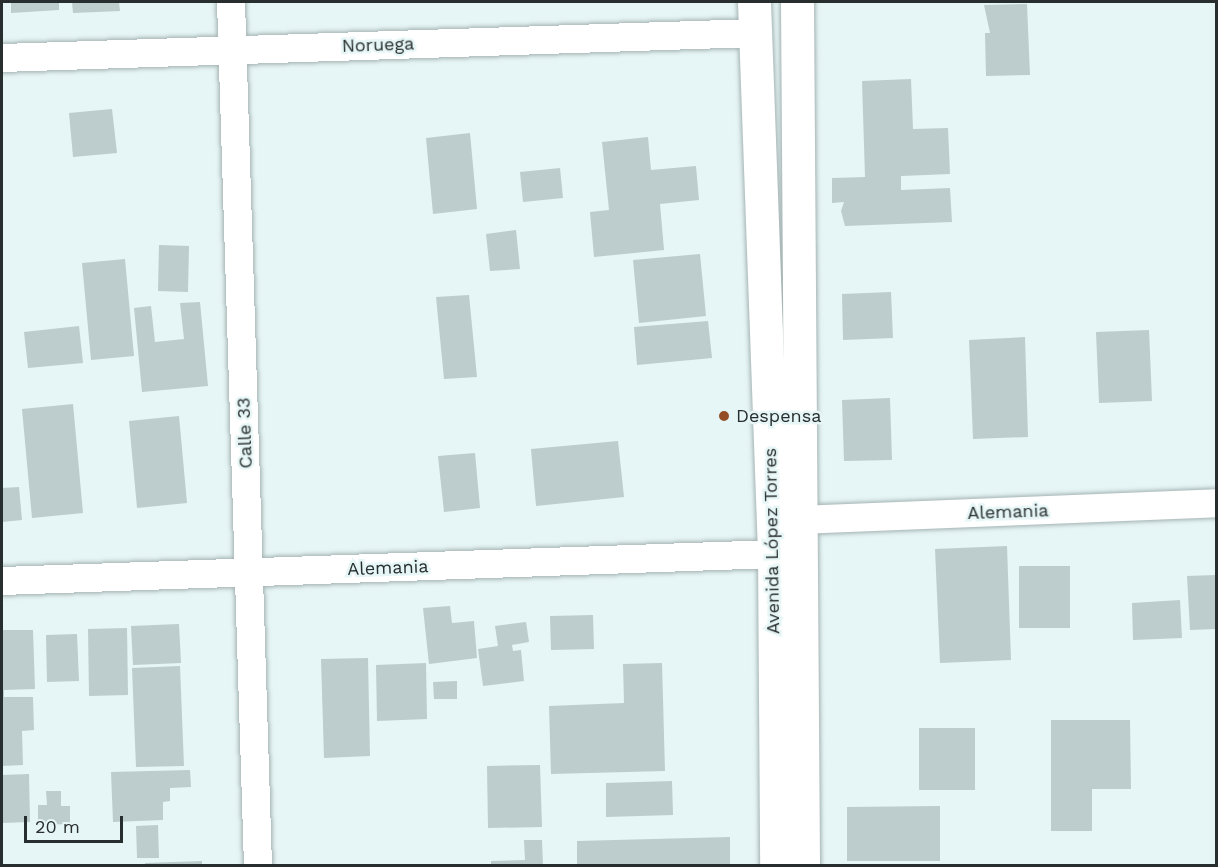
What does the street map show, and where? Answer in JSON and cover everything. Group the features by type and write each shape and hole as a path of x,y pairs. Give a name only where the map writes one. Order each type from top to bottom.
{"main road":[{"name":"Avenida López Torres","path":"797,2 803,866"},
{"name":"Avenida López Torres","path":"754,17 774,554 776,866"}],"street":[{"name":"Calle 33","path":"231,2 258,866"},
{"name":"Noruega","path":"2,58 232,50 754,17"},
{"name":"Alemania","path":"800,520 1216,503"},
{"name":"Alemania","path":"2,580 774,554"}],"building":[{"path":"11,2 59,2 59,10 11,13"},
{"path":"72,2 119,2 120,11 73,13"},
{"path":"1027,4 1030,75 986,76 985,33 990,33 984,5"},
{"path":"911,79 913,129 948,128 950,174 901,176 901,190 950,188 952,222 845,226 841,211 844,202 832,203 832,178 865,177 862,81"},
{"path":"112,109 117,153 73,157 69,113"},
{"path":"470,133 477,209 433,214 426,138"},
{"path":"648,137 651,170 696,166 699,200 660,204 664,250 594,257 590,212 609,210 602,142"},
{"path":"560,168 563,198 523,202 520,172"},
{"path":"516,230 520,269 490,271 486,234"},
{"path":"159,245 189,246 188,292 158,291"},
{"path":"700,254 706,316 639,323 633,260"},
{"path":"125,259 134,356 91,360 82,263"},
{"path":"891,292 893,338 843,340 842,294"},
{"path":"469,295 477,377 444,379 436,297"},
{"path":"200,302 208,386 142,392 134,308 151,306 155,342 184,339 180,303"},
{"path":"708,321 712,358 637,365 634,327"},
{"path":"79,326 83,363 28,368 24,332"},
{"path":"1149,330 1152,401 1099,403 1096,332"},
{"path":"1025,337 1028,437 973,439 969,340"},
{"path":"890,398 892,460 844,461 842,400"},
{"path":"73,404 83,513 32,518 22,409"},
{"path":"179,416 187,503 137,508 129,421"},
{"path":"618,441 624,497 536,506 531,449"},
{"path":"475,453 480,508 444,512 438,456"},
{"path":"19,487 22,520 2,522 2,488"},
{"path":"1007,546 1011,660 940,663 935,549"},
{"path":"1019,566 1070,566 1070,628 1019,628"},
{"path":"1215,575 1216,629 1190,630 1187,576"},
{"path":"1180,600 1182,638 1133,640 1132,603"},
{"path":"450,606 452,623 474,621 477,658 429,664 423,608"},
{"path":"593,615 594,649 551,650 550,616"},
{"path":"526,622 529,642 512,645 513,651 521,650 524,681 483,686 478,649 498,646 495,626"},
{"path":"179,624 181,663 133,665 131,626"},
{"path":"127,628 128,695 89,696 88,629"},
{"path":"2,630 33,630 35,689 4,690 4,697 33,697 34,730 22,731 23,765 2,766"},
{"path":"77,634 79,681 47,682 46,635"},
{"path":"368,658 370,756 324,758 321,659"},
{"path":"426,663 427,719 377,721 376,665"},
{"path":"662,663 665,771 551,774 549,706 624,703 623,664"},
{"path":"180,666 184,766 136,767 132,668"},
{"path":"457,681 457,699 434,699 433,682"},
{"path":"1051,720 1130,720 1131,789 1092,789 1092,831 1051,831"},
{"path":"919,728 975,728 975,790 919,790"},
{"path":"540,765 542,827 488,828 487,766"},
{"path":"190,770 191,787 170,788 170,801 163,802 163,820 113,822 111,772"},
{"path":"29,774 30,822 2,823 2,775"},
{"path":"672,781 673,815 606,817 606,783"},
{"path":"46,791 61,791 61,806 70,806 70,824 38,825 38,805 47,805"},
{"path":"940,806 940,861 847,861 847,807"},
{"path":"158,825 159,858 137,858 136,826"},
{"path":"730,837 730,866 577,866 577,841"},
{"path":"524,840 542,840 543,866 491,866 491,861 525,860"},
{"path":"202,861 202,866 145,866 145,863"}],"place":[{"name":"Despensa","path":"724,416"}]}
